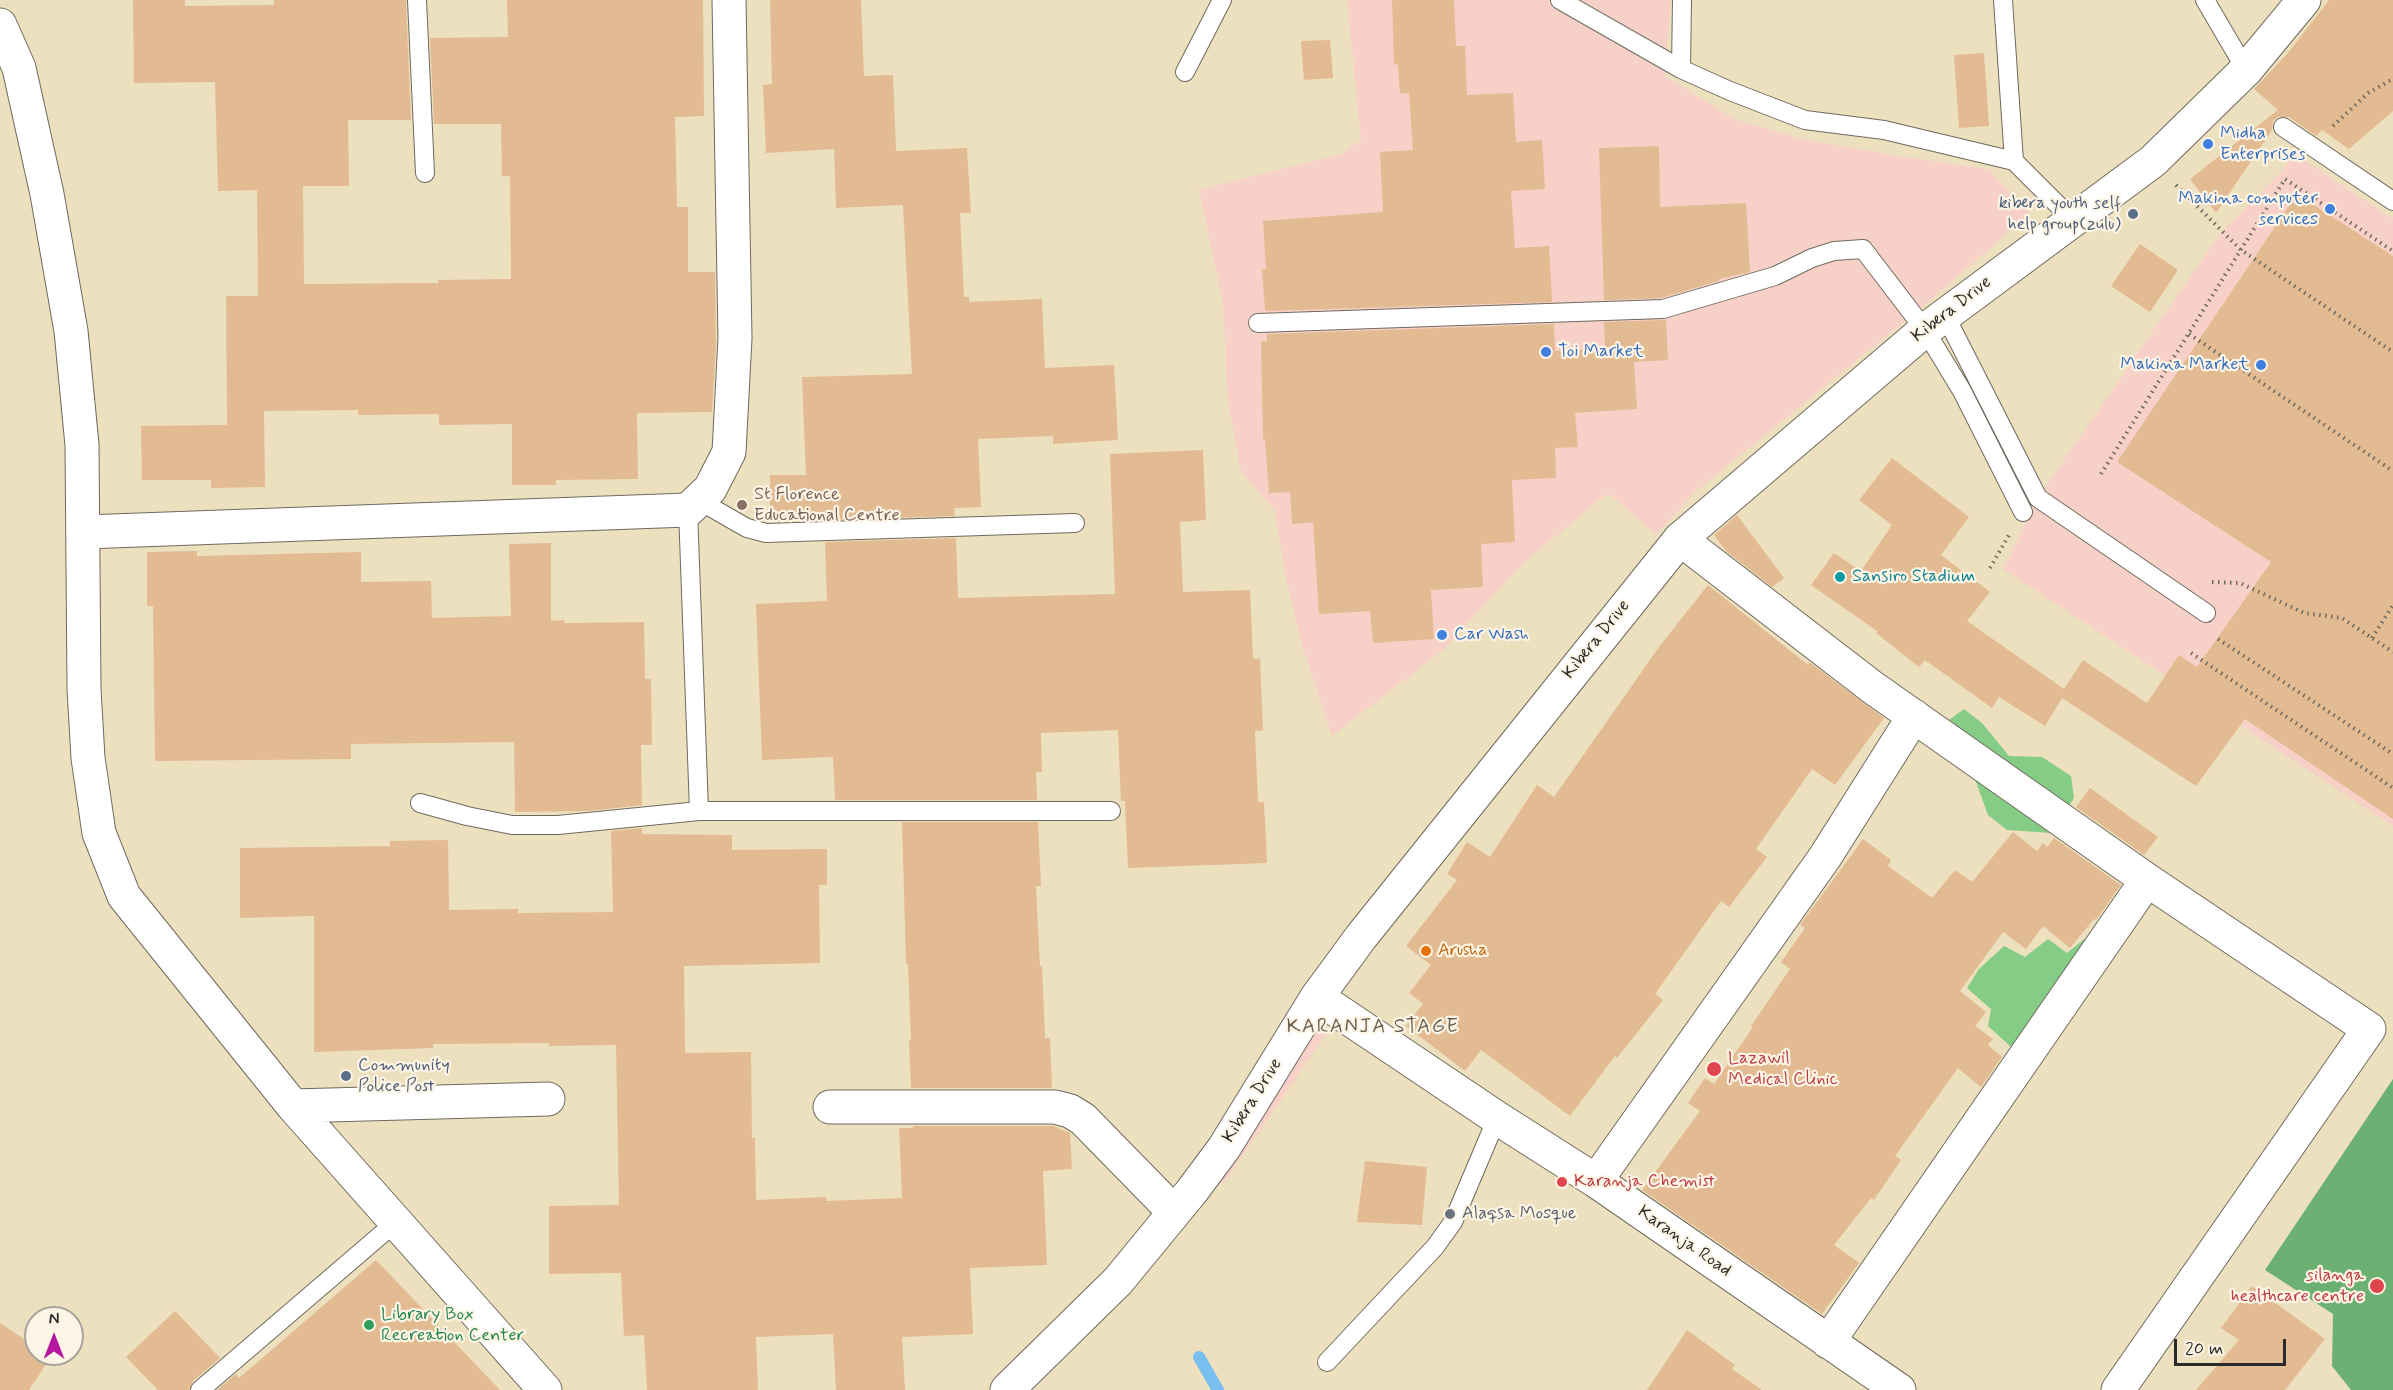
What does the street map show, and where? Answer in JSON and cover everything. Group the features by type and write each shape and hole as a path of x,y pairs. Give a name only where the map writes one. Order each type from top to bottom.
{"street":[{"path":"84,532 693,505 710,489 729,452 735,338 729,0"},
{"name":"Kibera Drive","path":"1007,1390 1118,1281 1174,1212 1224,1148 1317,997 1420,863 1680,538 1935,322 2153,161 2246,70 2304,0"},
{"path":"0,25 19,68 47,194 71,331 82,446 84,689 88,758 99,833 124,896 293,1106 545,1390"},
{"path":"1680,538 1872,687 2146,880 2369,1029 2118,1390"},
{"path":"1596,1180 1825,857 1914,716"},
{"path":"1828,1342 2146,880"},
{"name":"Karanja Road","path":"1317,997 1497,1118 1596,1180 1899,1390"},
{"path":"293,1106 548,1099"},
{"path":"830,1107 1055,1107 1070,1111 1083,1119 1174,1212"}],"lane":[{"path":"417,0 425,173"},
{"path":"1185,72 1222,0"},
{"path":"1560,0 1681,69 1805,120 1884,130 2014,161 2072,219"},
{"path":"1681,69 1682,0"},
{"path":"2003,0 2014,161"},
{"path":"2205,0 2246,70"},
{"path":"2283,127 2393,201"},
{"path":"1258,323 1663,309 1775,276 1812,258 1833,251 1863,249 1935,322 2038,498 2206,613"},
{"path":"1935,322 1962,391 2023,512"},
{"path":"699,811 693,505 747,528 766,533 1076,523"},
{"path":"420,803 512,825 558,825 699,811 1111,811"},
{"path":"1327,1362 1435,1247 1453,1222 1497,1118"},
{"path":"200,1390 396,1222"}],"path":[{"path":"2314,146 2368,93 2393,79"},
{"path":"2153,161 2241,250 2393,352"},
{"path":"2101,474 2285,179 2393,251"},
{"path":"2189,334 2393,471"},
{"path":"1990,568 2023,512"},
{"path":"2177,593 2215,581 2240,583 2304,613 2342,618 2393,652"},
{"path":"2372,638 2393,605"},
{"path":"2209,634 2393,754"},
{"path":"2191,653 2393,788"}],"shaded area":[{"name":"Toi Market","path":"1347,0 1671,0 1665,76 1734,119 1802,139 1989,169 2030,213 1932,299 1695,492 1656,535 1608,493 1522,564 1443,650 1332,736 1302,645 1285,574 1275,511 1241,472 1228,402 1223,304 1199,190 1342,154 1361,140"},
{"name":"Makina Market","path":"2297,155 2393,219 2393,826 2003,569 2038,498 2221,232"},
{"path":"1312,1018 1329,1030 1224,1183 1204,1174"}],"green space":[{"path":"1964,709 1982,723 2009,756 2042,757 2071,776 2074,798 2052,833 2007,830 1988,815 1968,760 1935,751 1949,720"},
{"path":"2098,928 2021,1056 1988,1026 1991,1009 1967,988 1979,969 2004,946 2025,957 2048,939 2067,953"},
{"path":"2393,1079 2393,1390 2351,1390 2332,1366 2333,1314 2265,1270"}],"building":[{"path":"133,0 185,0 185,6 274,5 274,0 406,0 411,120 348,120 349,186 303,186 304,284 438,283 438,280 511,279 510,176 502,176 501,124 434,124 430,38 508,37 507,0 703,0 704,116 675,117 677,207 688,207 688,272 715,272 716,344 712,412 637,413 638,479 556,480 556,485 512,485 512,424 439,425 439,414 358,415 358,410 264,411 265,487 211,488 211,480 142,480 141,426 227,425 226,296 258,296 257,190 218,191 215,82 134,83"},
{"path":"770,0 861,0 864,76 893,75 896,151 967,148 971,213 960,213 964,297 969,297 969,302 1042,299 1045,368 1114,365 1118,440 1053,444 1053,436 978,439 981,507 954,508 955,516 770,522 770,475 806,475 802,377 912,374 903,205 836,208 834,149 766,153 763,85 772,84"},
{"path":"1392,0 1454,0 1456,46 1465,46 1467,95 1513,93 1516,142 1542,140 1545,189 1511,191 1515,248 1549,246 1552,302 1265,311 1262,269 1266,269 1263,221 1383,212 1380,152 1413,150 1409,93 1400,94 1398,64 1394,65"},
{"path":"2329,0 2393,0 2393,111 2349,149 2322,130 2316,136 2289,117 2278,117 2273,121 2272,130 2216,213 2190,179 2278,110 2254,89 2288,53"},
{"path":"1330,40 1333,78 1304,80 1301,41"},
{"path":"1984,53 1989,126 1959,128 1954,55"},
{"path":"1659,146 1660,207 1746,203 1750,272 1719,279 1719,281 1661,298 1604,300 1599,148"},
{"name":"Makina Market","path":"2297,194 2393,256 2393,819 2245,719 2196,786 2062,698 2045,726 1999,697 1992,708 1925,660 1919,667 1876,633 1877,631 1811,585 1834,553 1861,571 1892,525 1859,500 1892,458 1969,517 1941,555 1990,592 1967,621 2064,689 2083,660 2147,703 2179,655 2197,667 2271,562 2117,462"},
{"path":"2140,244 2178,270 2150,312 2111,286"},
{"path":"1666,320 1668,360 1634,362 1637,409 1575,413 1578,447 1555,448 1556,478 1512,480 1515,542 1481,544 1483,587 1431,590 1434,639 1373,643 1370,611 1319,614 1313,522 1292,524 1290,492 1269,493 1265,439 1263,439 1261,341 1267,341 1267,334 1554,324 1555,351 1605,349 1604,322"},
{"path":"1203,450 1206,520 1180,522 1183,592 1250,590 1253,659 1260,658 1263,730 1255,731 1258,802 1264,802 1267,863 1128,868 1125,801 1121,801 1118,730 1041,733 1042,772 1036,772 1037,800 835,800 833,757 762,760 756,604 827,601 825,542 956,538 958,598 1115,594 1110,454"},
{"path":"1737,515 1784,578 1772,587 1726,551 1714,535"},
{"path":"551,543 551,621 564,620 565,623 644,622 645,679 651,679 652,745 641,745 642,805 589,811 515,812 514,742 351,744 351,759 155,761 153,606 147,606 147,552 197,551 197,556 361,552 361,582 431,581 432,618 511,616 509,544"},
{"path":"1708,585 1808,665 1809,662 1884,718 1835,785 1812,769 1756,849 1767,857 1729,907 1721,901 1655,994 1663,1000 1617,1058 1615,1056 1570,1116 1481,1050 1465,1071 1406,1026 1423,1004 1409,993 1431,965 1406,946 1457,880 1447,874 1467,842 1490,857 1537,785 1554,797 1659,647"},
{"path":"2090,788 2158,837 2144,855 2076,807"},
{"path":"902,822 1038,822 1041,886 1036,886 1040,966 1042,966 1045,1038 1050,1038 1052,1088 911,1088"},
{"path":"642,828 642,834 732,835 732,850 827,849 827,885 819,885 820,963 684,966 685,1053 751,1052 752,1138 755,1138 756,1200 826,1197 826,1201 902,1198 899,1128 913,1128 913,1126 1053,1126 1070,1133 1072,1169 1043,1171 1047,1265 970,1268 973,1334 902,1337 905,1390 836,1390 833,1334 756,1337 758,1390 647,1390 644,1335 624,1336 621,1273 549,1274 549,1206 619,1205 616,1045 433,1044 433,1048 314,1052 314,916 240,918 240,848 390,846 390,841 448,840 449,910 518,909 518,913 613,912 611,831"},
{"path":"2013,832 2037,851 2043,843 2047,847 2054,838 2121,885 2096,920 2094,919 2070,948 2043,926 2026,949 2003,932 1960,991 1986,1012 1975,1026 1993,1039 1988,1045 2002,1057 1981,1087 1958,1068 1895,1156 1901,1160 1874,1200 1871,1198 1834,1245 1859,1263 1822,1314 1642,1190 1700,1111 1688,1103 1705,1078 1714,1084 1790,969 1781,962 1805,928 1800,925 1863,839 1891,860 1888,866 1932,898 1955,870 1972,882"},
{"path":"1365,1161 1427,1167 1422,1225 1357,1222"},
{"name":"Library Box Recreation Center","path":"376,1260 500,1390 217,1390 236,1374 239,1378"},
{"path":"2252,1286 2325,1339 2285,1390 2196,1390 2239,1340 2221,1328"},
{"path":"175,1311 220,1358 193,1381 189,1390 158,1390 126,1357"},
{"path":"0,1323 24,1339 24,1366 45,1366 29,1390 0,1390"},
{"path":"1687,1330 1735,1365 1732,1369 1762,1390 1647,1390"}],"waterway":[{"path":"1199,1357 1218,1390"}],"place":[{"name":"Midha Enterprises","path":"2208,144"},
{"name":"Makina computer services","path":"2330,209"},
{"name":"kibera youth self help group(zulu)","path":"2133,214"},
{"name":"Toi Market","path":"1546,352"},
{"name":"Makina Market","path":"2261,365"},
{"name":"St Florence Educational Centre","path":"742,505"},
{"name":"Sansiro Stadium","path":"1840,577"},
{"name":"Car Wash","path":"1442,635"},
{"name":"Arusha","path":"1426,951"},
{"name":"Lazawil Medical Clinic","path":"1714,1069"},
{"name":"Community Police Post","path":"346,1076"},
{"name":"Karanja Chemist","path":"1562,1182"},
{"name":"Alaqsa Mosque","path":"1450,1214"},
{"name":"silanga healthcare centre","path":"2377,1286"},
{"name":"Library Box Recreation Center","path":"369,1325"}],"district":[{"name":"KARANJA STAGE","path":"1373,1028"}]}
